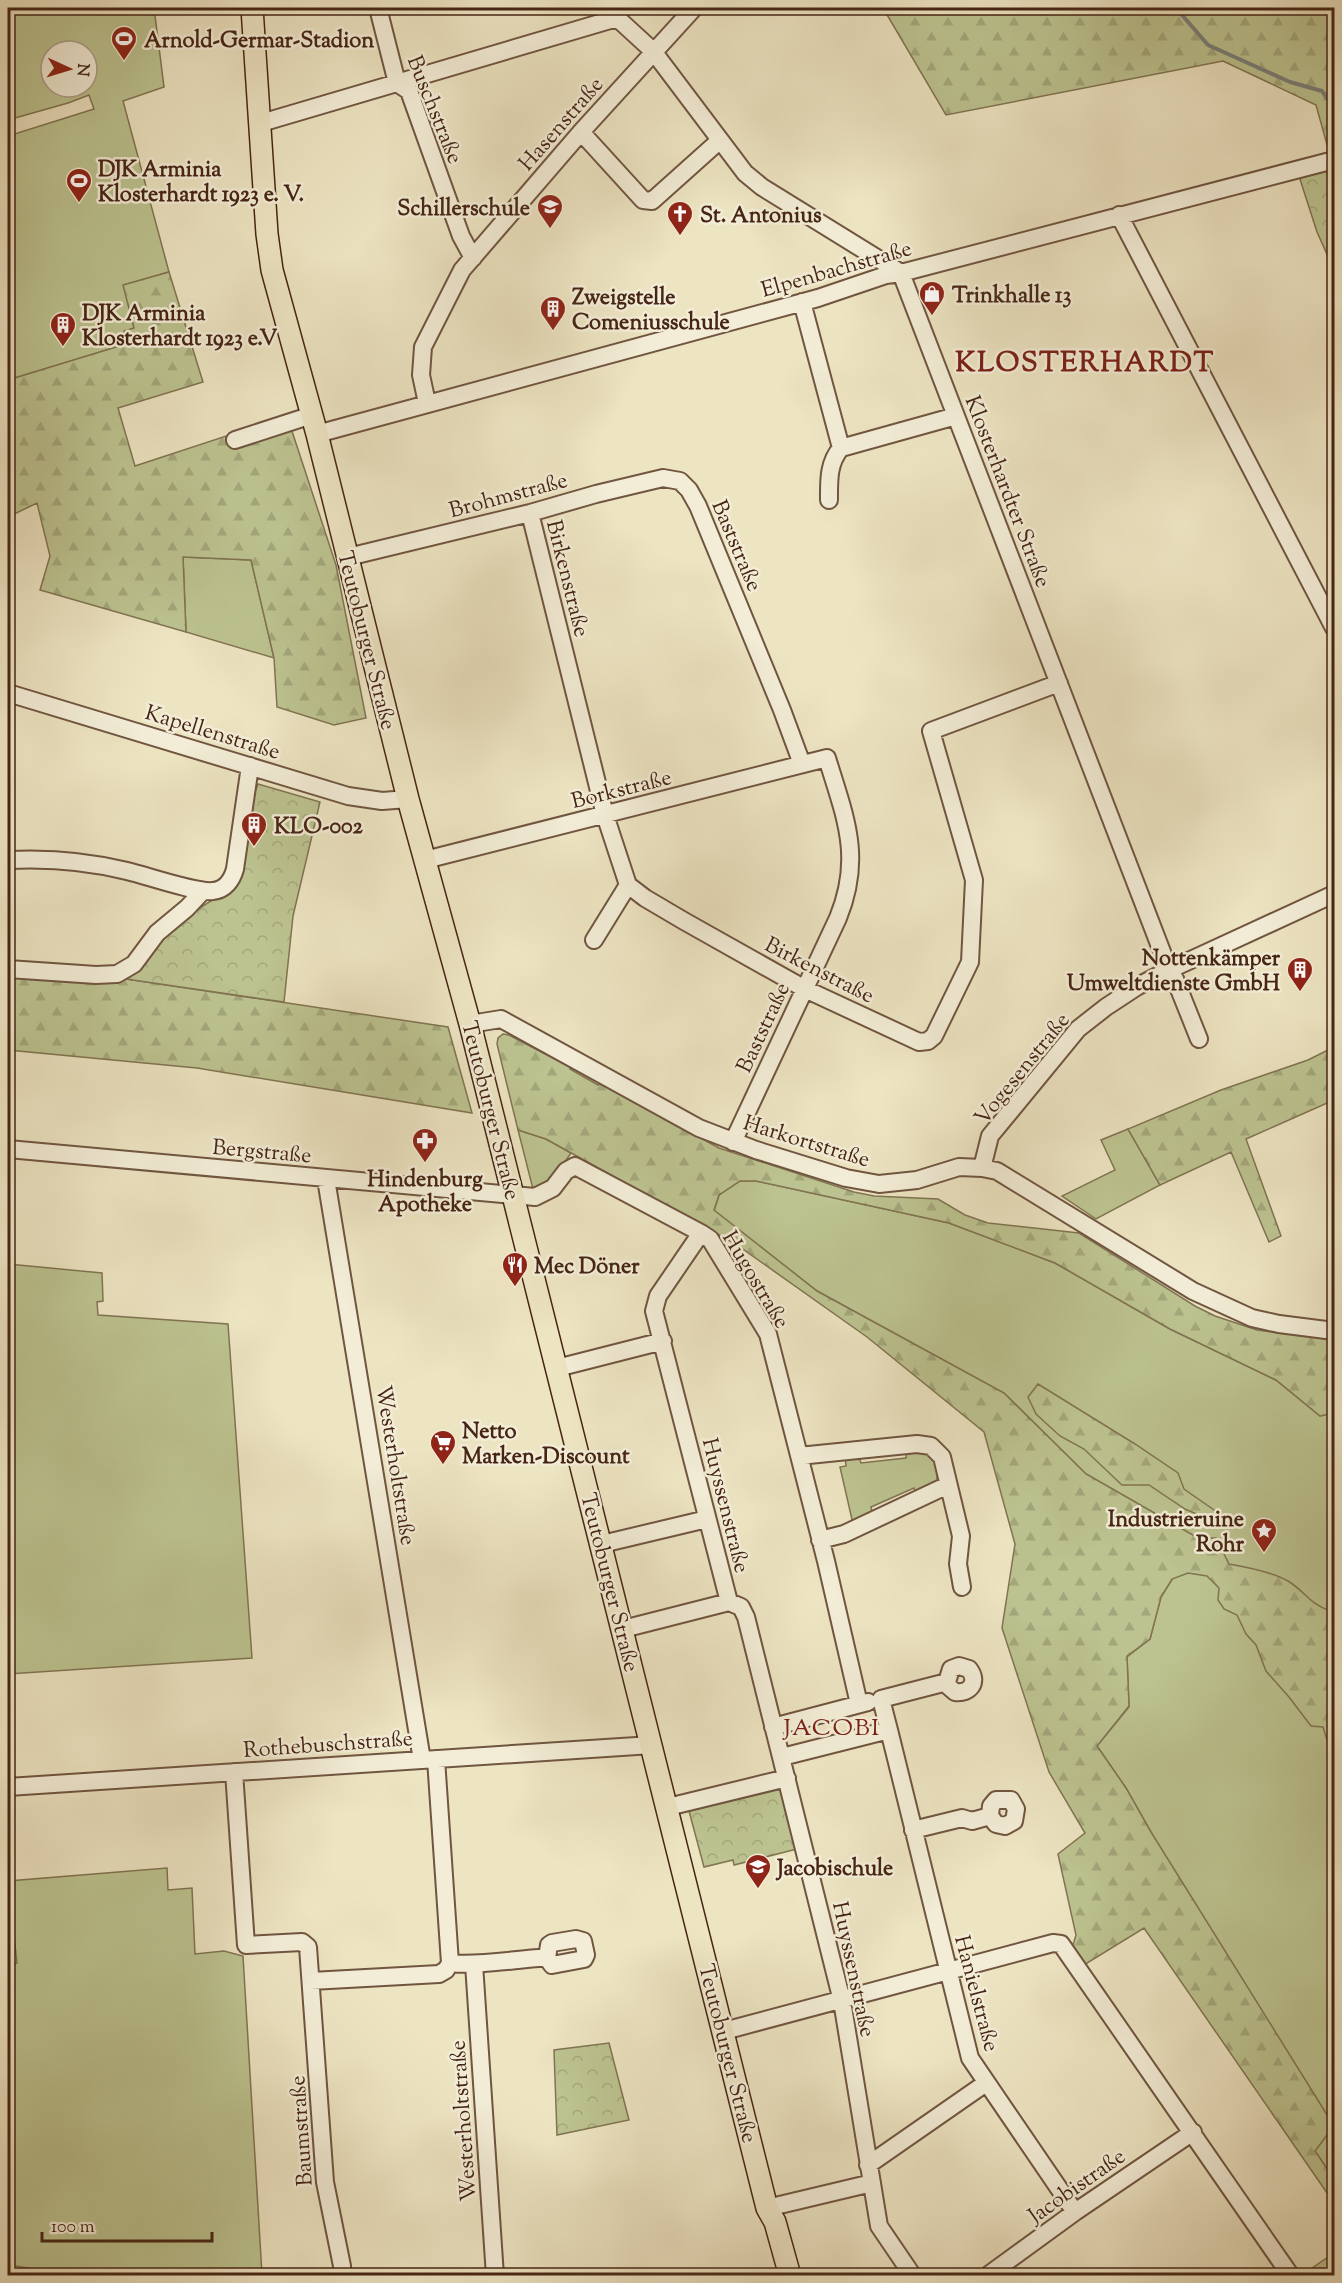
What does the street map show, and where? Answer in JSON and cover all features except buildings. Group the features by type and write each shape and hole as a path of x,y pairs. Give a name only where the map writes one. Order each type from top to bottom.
{"main road":[{"name":"Teutoburger Straße","path":"252,8 269,253 408,799 473,1034 767,2208 775,2222 790,2276"},
{"name":"Teutoburger Straße","path":"767,2208 765,2224 780,2276"}],"street":[{"name":"Buschstraße","path":"378,8 397,83 409,91 461,236 473,258"},
{"name":"Hasenstraße","path":"427,403 421,375 423,347 462,270 581,132 694,8"},
{"path":"261,123 617,18 653,51 745,173 762,187 901,273"},
{"path":"581,132 643,200 648,202 652,201 719,141"},
{"name":"Elpenbachstraße","path":"235,440 427,403 802,302 886,274 901,273 1335,160"},
{"path":"1119,215 1333,621"},
{"name":"Klosterhardter Straße","path":"901,273 1169,970 1175,979 1199,1039"},
{"path":"802,302 841,448"},
{"path":"828,500 830,470 835,455 841,448 956,416"},
{"name":"Brohmstraße","path":"348,557 663,478 680,481"},
{"name":"Baststraße","path":"680,481 689,490 698,506 802,764"},
{"name":"Birkenstraße","path":"530,513 605,815 628,885 684,921 805,989 919,1042 928,1041 934,1036 970,962 974,880 931,731 1059,683"},
{"name":"Kapellenstraße","path":"8,693 367,800 408,799"},
{"name":"Baststraße","path":"733,1142 843,904 852,867 849,838 827,758"},
{"name":"Borkstraße","path":"425,860 827,758"},
{"path":"8,860 80,861 126,870 202,891 220,889 228,884 233,875 249,766"},
{"path":"594,940 628,885"},
{"path":"8,969 96,975 117,974 134,964 165,924 187,908 202,891"},
{"name":"Vogesenstraße","path":"982,1168 990,1136 1078,1029 1106,1007 1138,986 1169,970 1335,894"},
{"name":"Harkortstraße","path":"473,1034 501,1019 674,1115 733,1142 846,1178 879,1184 917,1180 959,1167 982,1168 997,1172 1193,1291 1252,1318 1272,1323 1335,1331"},
{"name":"Bergstraße","path":"8,1149 513,1195"},
{"name":"Hugostraße","path":"513,1195 535,1197 546,1193 553,1188 566,1171 574,1166 710,1239 768,1334 859,1704"},
{"name":"Westerholtstraße","path":"326,1179 429,1760 450,1963"},
{"name":"Huyssenstraße","path":"701,1233 655,1303 654,1311 729,1602 735,1603 744,1612 782,1757 842,2001 879,2226 914,2276"},
{"path":"557,1368 663,1341"},
{"path":"799,1456 924,1444 931,1446 942,1457 961,1536 958,1564 962,1587"},
{"path":"820,1540 844,1534 948,1485"},
{"path":"602,1544 707,1519"},
{"path":"623,1629 729,1602"},
{"path":"773,1727 947,1682"},
{"name":"Hanielstraße","path":"881,1699 970,2058 1075,2212"},
{"path":"782,1757 889,1730"},
{"name":"Rothebuschstraße","path":"8,1787 652,1745"},
{"name":"Baumstraße","path":"234,1772 246,1945 306,1944 308,1947 325,2182 342,2276"},
{"path":"668,1807 787,1778"},
{"path":"913,1830 962,1818 972,1821 990,1816"},
{"path":"724,2031 1058,1942 1064,1946 1291,2276"},
{"path":"311,1981 439,1974 446,1970 450,1963 468,1965 547,1958"},
{"name":"Westerholtstraße","path":"474,1964 495,2276"},
{"path":"868,2165 986,2083"},
{"name":"Jacobistraße","path":"987,2276 1075,2212 1193,2132"},
{"path":"767,2208 872,2184"}],"green space":[{"name":"DJK Arminia Klosterhardt 1923 e. V.","path":"8,8 154,8 164,87 123,101 169,272 124,285 134,328 127,344 8,380 8,136 94,109 90,99 99,99 99,39 39,39 39,99 78,99 8,120"},
{"path":"883,8 1334,8 1334,158 1331,159 1316,105 1223,61 946,115"},
{"path":"1334,162 1334,270 1317,232 1298,173"},
{"path":"169,272 203,382 118,408 135,466 287,416 336,565 366,718 334,725 277,707 274,658 251,560 183,557 186,632 40,590 50,556 37,503 8,517 8,380 126,344 124,331 134,328 123,285"},
{"path":"183,557 251,560 274,658 186,632"},
{"path":"258,784 320,802 293,916 284,1002 126,979 166,930 237,884 252,800"},
{"path":"8,972 126,979 448,1027 472,1113 197,1068 8,1050"},
{"path":"503,1034 570,1067 598,1085 600,1083 719,1148 854,1192 874,1196 938,1199 965,1215 988,1223 1079,1233 1195,1306 1215,1316 1257,1330 1334,1340 1334,1413 1320,1416 1276,1380 1170,1329 1055,1263 949,1223 756,1181 740,1181 719,1195 714,1210 817,1291 1004,1393 1086,1474 1198,1538 1216,1538 1229,1564 1259,1570 1282,1578 1317,1604 1330,1611 1334,1609 1334,1745 1327,1740 1323,1727 1311,1726 1266,1671 1256,1645 1246,1634 1237,1615 1224,1609 1218,1600 1219,1588 1207,1576 1188,1573 1172,1579 1161,1597 1150,1639 1127,1656 1129,1706 1097,1746 1126,1788 1334,2126 1315,2151 1334,2179 1334,2203 1144,1928 1084,1965 1073,1945 1076,1935 1058,1854 1085,1833 1049,1772 1002,1628 1015,1544 984,1432 867,1337 737,1245 546,1139 518,1130 497,1044 498,1038"},
{"path":"1334,1047 1334,1100 1246,1139 1281,1236 1269,1242 1231,1152 1160,1185 1128,1129 1221,1090 1308,1060"},
{"path":"1128,1129 1160,1185 1096,1219 1062,1196 1115,1170 1101,1140"},
{"path":"518,1130 546,1139 571,1153 554,1178 534,1193"},
{"path":"740,1181 756,1181 949,1223 1055,1263 1170,1329 1276,1380 1320,1416 1334,1413 1334,2179 1315,2151 1151,1832 1126,1788 1097,1746 1129,1707 1127,1657 1150,1639 1161,1597 1198,1538 1086,1474 1004,1393 817,1291 714,1211 719,1195"},
{"path":"8,1264 102,1273 103,1301 97,1302 98,1315 228,1324 252,1658 8,1674 8,1591 14,1574 8,1478"},
{"path":"1038,1384 1178,1473 1184,1489 1227,1519 1220,1524 1185,1509 1149,1485 1122,1485 1084,1449 1060,1436 1036,1414 1028,1397"},
{"path":"919,1449 934,1456 937,1476 934,1484 917,1496 914,1488 871,1507 873,1515 853,1524 840,1467 846,1466 845,1457 858,1455 861,1463 906,1458 906,1450"},
{"path":"8,1478 14,1575 8,1591"},
{"path":"783,1788 797,1849 734,1865 733,1860 704,1867 689,1811"},
{"path":"167,1868 168,1890 192,1888 195,1954 224,1951 243,1956 262,2275 82,2276 8,2265 8,1964 17,1963 8,1881"},
{"path":"609,2043 629,2120 557,2135 554,2050"},
{"path":"1334,2253 1334,2275 1302,2275"}],"waterway":[{"path":"1176,8 1208,45 1290,82 1322,91 1331,104 1334,129"}],"place":[{"name":"Arnold-Germar-Stadion","path":"124,62"},
{"name":"DJK Arminia Klosterhardt 1923 e. V.","path":"79,204"},
{"name":"Schillerschule","path":"550,230"},
{"name":"St. Antonius","path":"680,237"},
{"name":"Trinkhalle 13","path":"932,317"},
{"name":"Zweigstelle Comeniusschule","path":"553,332"},
{"name":"DJK Arminia Klosterhardt 1923 e.V","path":"63,348"},
{"name":"KLO-002","path":"254,848"},
{"name":"Nottenkämper Umweltdienste GmbH","path":"1300,993"},
{"name":"Hindenburg Apotheke","path":"425,1164"},
{"name":"Mec Döner","path":"515,1288"},
{"name":"Netto Marken-Discount","path":"443,1466"},
{"name":"Industrieruine Rohr","path":"1264,1554"},
{"name":"Jacobischule","path":"758,1890"}],"district":[{"name":"KLOSTERHARDT","path":"1085,361"},
{"name":"JACOBI","path":"832,1727"}]}
